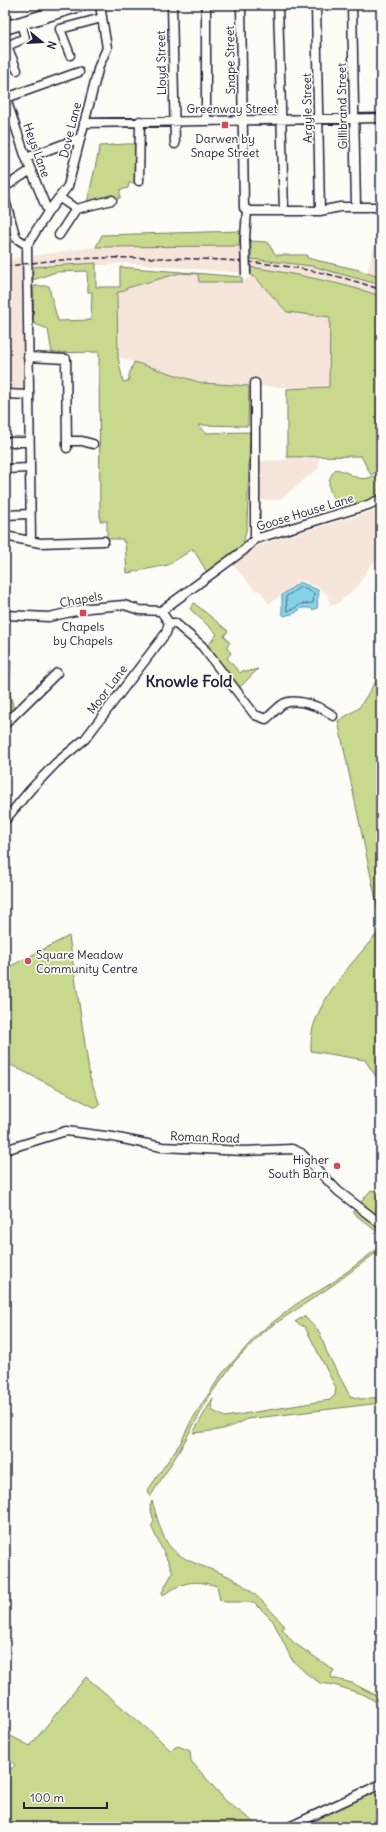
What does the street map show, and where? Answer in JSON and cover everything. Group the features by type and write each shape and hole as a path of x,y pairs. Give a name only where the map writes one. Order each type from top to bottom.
{"highway":[{"path":"6,28 21,22 80,5"}],"street":[{"name":"Dove Lane","path":"27,248 48,212 68,186 99,66 107,48 100,5"},
{"name":"Lloyd Street","path":"172,5 175,144"},
{"name":"Snape Street","path":"241,5 244,120 244,205 246,210 246,275"},
{"path":"278,5 284,211"},
{"name":"Argyle Street","path":"316,5 320,211"},
{"path":"206,7 206,120"},
{"name":"Gillibrand Street","path":"352,8 356,207"},
{"path":"5,15 6,28"},
{"path":"70,55 60,29 102,18"},
{"path":"17,70 7,46 25,38 21,22"},
{"path":"5,97 79,72"},
{"name":"Heys Lane","path":"5,97 26,158 48,212"},
{"name":"Greenway Street","path":"84,123 174,120 381,118"},
{"path":"139,181 140,121"},
{"path":"26,158 80,138"},
{"path":"5,187 31,170"},
{"path":"60,198 76,210"},
{"path":"5,200 16,238 27,248 31,541"},
{"path":"59,235 76,210 112,200"},
{"path":"246,210 320,211 340,207 378,206"},
{"path":"28,357 66,359 67,444 82,441 93,444"},
{"path":"255,382 255,539"},
{"path":"5,394 28,394"},
{"path":"5,442 29,442"},
{"path":"5,469 30,468"},
{"name":"Goose House Lane","path":"161,611 244,550 255,539 368,505 381,498"},
{"path":"5,515 30,514"},
{"path":"5,536 40,543 104,541"},
{"name":"Chapels","path":"5,614 49,617 89,608 124,605 140,610 161,611"},
{"path":"161,611 169,623 174,623 202,646 255,715 266,719 283,704 293,702 313,705 327,710 333,716"},
{"name":"Moor Lane","path":"5,820 31,789 56,763 85,739 166,633 169,623"},
{"path":"5,724 57,673"},
{"name":"Roman Road","path":"5,1150 66,1131 113,1137 162,1148 244,1151 292,1149 301,1153 338,1191 381,1224"},
{"path":"289,1827 381,1784"}],"shaded area":[{"path":"379,229 381,229 381,306 255,277 287,312 330,317 329,387 299,388 202,383 118,357 117,293 127,288 180,273 199,274 199,282 242,282 251,276 251,243 269,244 276,255 307,255 307,258 367,273"},
{"path":"239,242 241,243 242,273 127,263 96,265 96,263 33,267 32,256 96,247 238,246"},
{"path":"22,257 24,394 5,394 5,261"},
{"path":"287,457 319,457 318,469 279,500 260,500 260,461 287,460"},
{"path":"373,511 381,514 381,561 378,560 371,564 358,586 336,605 330,605 328,596 321,589 301,580 269,604 261,592 255,590 233,565 258,545"}],"green space":[{"path":"134,144 137,146 135,183 129,183 128,188 120,190 120,198 87,203 100,146"},
{"path":"240,231 239,246 96,247 102,235"},
{"path":"251,241 267,242 276,255 307,255 307,258 359,270 381,278 381,285 312,266 251,259"},
{"path":"96,263 96,287 120,287 120,267 242,277 242,282 199,282 198,274 180,273 127,288 117,293 118,357 123,382 129,381 129,375 134,362 202,383 249,386 248,426 198,425 205,433 250,432 247,526 243,545 207,572 193,549 168,565 127,573 125,542 123,542 123,539 109,539 107,536 107,521 100,521 99,352 52,353 48,329 35,324 33,320 34,286 49,286 58,321 91,320 92,292 88,292 87,271 56,272 33,280 33,267"},
{"path":"251,267 316,279 381,296 381,469 371,475 361,456 287,457 287,389 329,387 330,317 287,312 255,277 251,276"},
{"path":"336,469 362,479 373,477 381,473 381,495 361,503 342,508 331,494 329,484 332,474"},
{"path":"194,603 228,631 224,636 230,643 226,647 231,653 227,658 240,673 244,670 246,672 258,669 238,689 206,648 217,634 190,609"},
{"path":"5,658 11,658 10,693 14,710 5,708"},
{"path":"381,673 381,924 338,721 359,708"},
{"path":"381,929 381,1084 365,1060 311,1051 311,1039 316,1018 331,991"},
{"path":"69,936 90,1078 100,1105 96,1108 5,1062 5,969"},
{"path":"371,1190 381,1193 381,1219 360,1203"},
{"path":"357,1209 381,1228 381,1235 352,1212"},
{"path":"381,1246 381,1249 333,1285 264,1331 235,1361 211,1394 178,1453 150,1497 148,1490 181,1442 191,1421 221,1375 258,1334 295,1305 332,1283"},
{"path":"304,1316 320,1333 327,1353 350,1396 361,1399 381,1397 381,1403 247,1419 227,1428 193,1433 213,1398 211,1405 213,1411 225,1417 330,1400 335,1395 336,1388 305,1327 295,1322"},
{"path":"152,1501 162,1533 172,1549 185,1558 230,1577 246,1587 273,1612 285,1627 282,1629 294,1643 334,1670 331,1675 332,1678 352,1683 381,1698 381,1705 365,1695 334,1685 320,1683 307,1674 292,1660 273,1621 254,1602 226,1602 220,1600 217,1586 194,1582 177,1587 163,1595 162,1592 173,1572 151,1526 154,1522 150,1506"},
{"path":"86,1677 157,1737 170,1750 178,1746 190,1751 191,1761 226,1801 260,1827 5,1827 5,1775 15,1765 5,1755 5,1733 30,1746"},
{"path":"381,1788 381,1827 296,1827"}],"water":[{"path":"300,582 318,590 319,594 317,608 313,610 310,608 302,608 295,613 284,616 282,613 282,595"}],"railway":[{"path":"5,267 62,260 99,258 242,261 298,268 354,281 381,290"}],"place":[{"name":"Darwen by Snape Street","path":"225,125"},
{"name":"Chapels by Chapels","path":"83,613"},
{"name":"Square Meadow Community Centre","path":"28,961"},
{"name":"Higher South Barn","path":"337,1166"}],"district":[{"name":"Knowle Fold","path":"189,681"}]}
